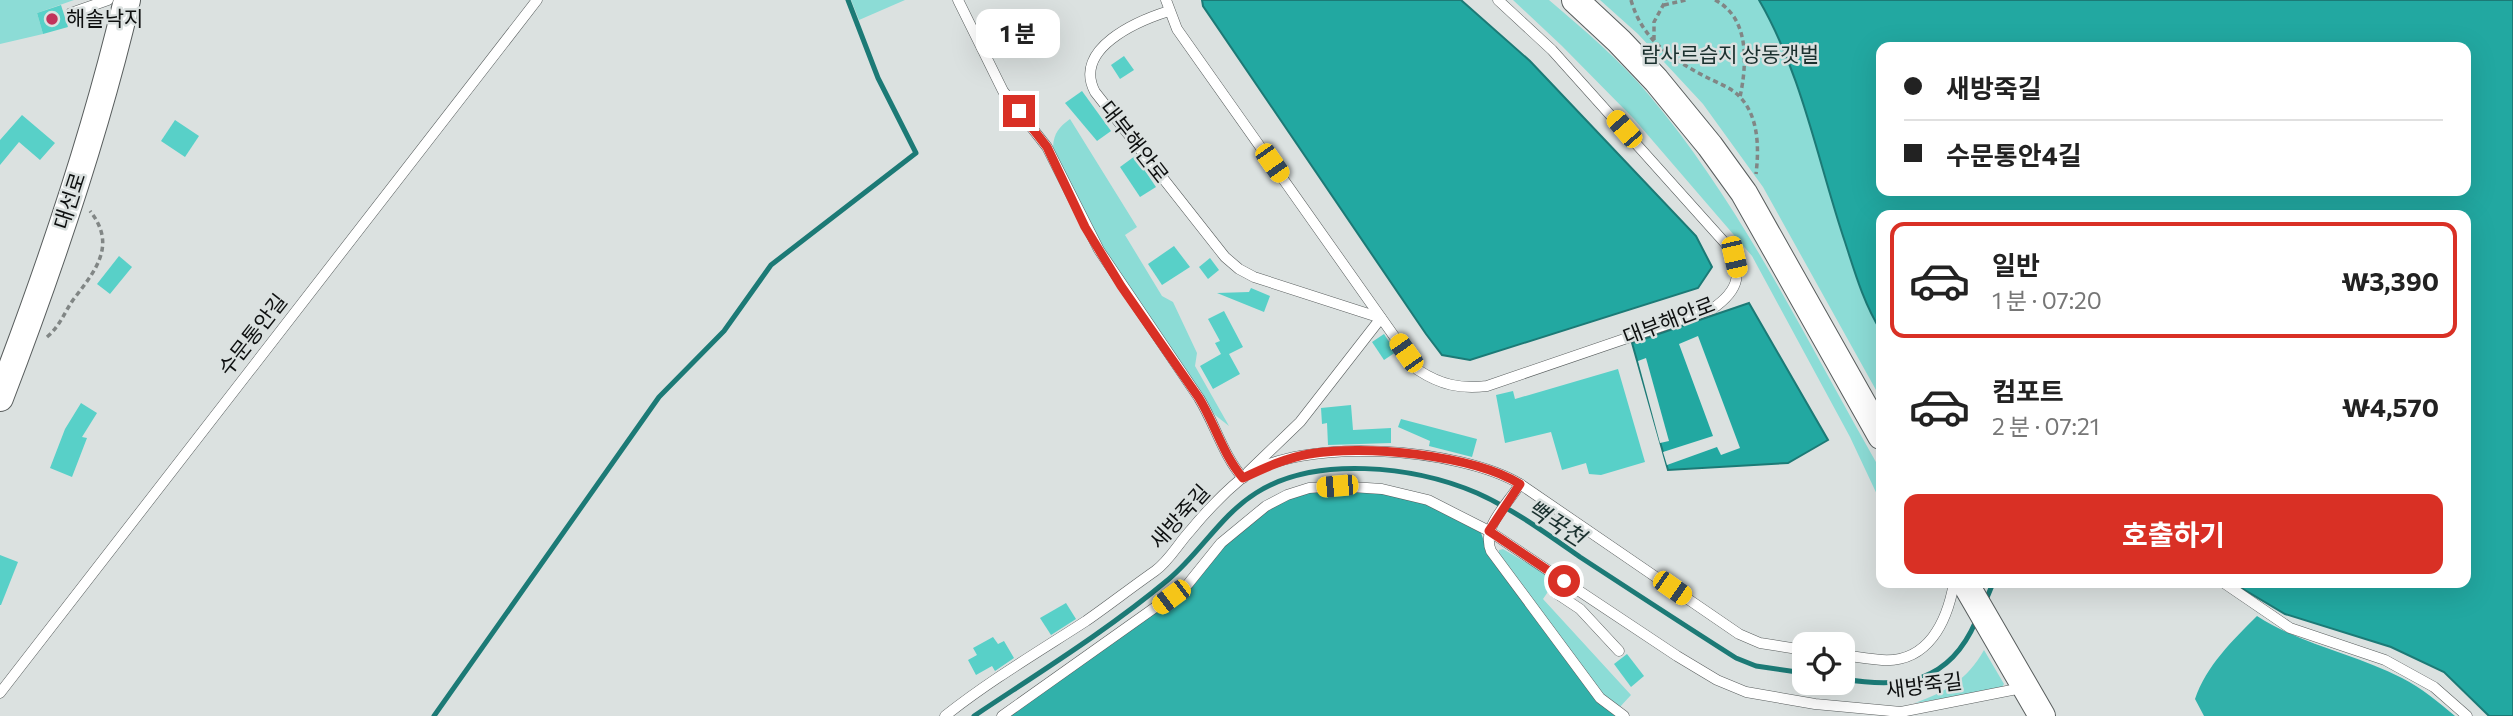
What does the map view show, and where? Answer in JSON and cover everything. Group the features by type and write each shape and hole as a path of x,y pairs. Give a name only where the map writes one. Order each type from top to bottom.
{"street":[{"name":"대선로","path":"0,398 71,197 100,106 127,0"},
{"path":"1575,0 1657,80 1744,193 1876,427"},
{"path":"1965,588 2042,716"}],"lane":[{"path":"71,13 108,0"},
{"name":"수문통안길","path":"0,693 537,0"},
{"path":"958,0 1003,91 1047,147 1099,250 1199,398 1229,459 1243,478 1300,422 1381,318"},
{"name":"대부해안로","path":"1166,0 1177,29 1418,370 1433,380 1470,388 1487,386 1712,309 1724,300 1738,274 1734,257 1725,243 1552,50 1498,0"},
{"name":"대부해안로","path":"1169,11 1146,18 1108,42 1090,68 1089,80 1095,92 1225,257 1239,269 1254,278 1381,318"},
{"name":"새방죽길","path":"945,716 975,692 1086,620 1161,566 1191,529 1243,478 1311,453 1374,451 1413,454 1486,468 1739,634 1760,643 1792,648"},
{"name":"새방죽길","path":"1002,716 1188,584 1221,543 1266,506 1309,488 1337,486 1382,489 1428,500 1490,528 1677,656 1717,680 1746,692 1847,708 1901,712 2020,676"},
{"path":"1517,488 1490,528 1487,542 1491,551 1600,698 1624,716"},
{"path":"1564,581 1556,593 1580,609 1619,651"},
{"name":"새방죽길","path":"1855,656 1883,660 1903,658 1920,651 1939,628 1959,588"},
{"path":"2231,588 2290,628 2385,660 2434,687 2467,716"}],"path":[{"path":"1631,0 1640,23 1654,42 1680,62 1740,97 1753,120 1757,134 1756,174"},
{"path":"1654,42 1654,22 1666,0"},
{"path":"1662,6 1686,0"},
{"path":"1715,0 1730,11 1742,33 1744,60 1740,97"},
{"path":"19,348 34,345 54,331 72,301 89,281 101,258 100,231 96,218 88,208 71,197"}],"green space":[{"path":"0,0 74,0 37,13 43,34 0,44"},
{"path":"851,0 905,0 859,20"},
{"path":"1513,0 1549,0 1626,69 1683,138 1745,230 1876,462 1876,492 1850,437 1752,256 1634,119"},
{"name":"람사르습지 상동갯벌","path":"1600,0 2181,0 1913,42 1876,42 1876,196 1881,196 1881,210 1876,210 1876,390 1763,187 1703,104 1638,34"},
{"path":"1070,119 1137,227 1125,235 1162,296 1173,302 1197,353 1195,366 1229,426 1215,415 1102,248 1053,147 1058,131"},
{"path":"1503,549 1556,580 1543,599 1631,695 1619,708 1603,694 1499,558 1499,550"},
{"path":"1984,650 2004,684 2001,689 1915,703 1937,694 1963,677"}],"shaded area":[{"path":"1202,0 1461,0 1530,61 1696,236 1712,267 1698,288 1470,360 1442,355 1203,6"},
{"path":"1759,0 2513,0 2513,716 2489,716 2444,672 2391,647 2285,614 2241,588 2471,588 2471,210 1876,210 1876,321 1856,277 1787,58"},
{"path":"1749,303 1828,440 1788,463 1668,470 1632,343"},
{"path":"1337,489 1381,493 1427,504 1480,530 1489,555 1597,700 1616,716 1008,716 1193,586 1225,544 1266,509 1289,497 1310,491"},
{"path":"2257,616 2292,635 2402,678 2455,716 2204,716 2195,699 2206,675 2221,654"}],"pier":[{"path":"1698,336 1740,448 1721,455 1717,447 1667,465 1663,452 1713,436 1679,344"},
{"path":"1646,358 1669,441 1660,443 1638,361"}],"building":[{"path":"61,5 68,27 43,34 37,13"},
{"path":"1124,56 1134,70 1120,79 1111,65"},
{"path":"1082,91 1111,131 1097,141 1065,103"},
{"path":"22,115 55,143 40,160 19,142 0,165 0,140"},
{"path":"175,120 199,136 185,157 161,141"},
{"path":"1135,156 1156,187 1140,197 1120,167"},
{"path":"1174,246 1190,267 1162,285 1148,264"},
{"path":"119,256 132,267 110,294 97,284"},
{"path":"1210,258 1219,270 1208,279 1199,267"},
{"path":"1251,288 1270,296 1264,312 1217,293 1249,292"},
{"path":"1224,311 1243,347 1229,354 1240,374 1213,389 1200,366 1221,354 1215,343 1220,341 1208,319"},
{"path":"1384,334 1396,352 1384,360 1372,342"},
{"path":"1618,369 1645,462 1601,475 1589,474 1586,463 1562,470 1551,432 1505,443 1496,395 1513,391 1515,399"},
{"path":"81,403 97,413 82,437 87,438 72,477 50,468 65,429"},
{"path":"1351,405 1353,430 1391,428 1391,443 1328,445 1327,423 1322,424 1321,408"},
{"path":"1401,419 1477,439 1472,457 1429,446 1430,441 1398,427"},
{"path":"0,555 18,562 1,605 0,605"},
{"path":"1066,603 1076,619 1051,635 1040,618"},
{"path":"993,637 998,644 1004,641 1014,658 995,671 992,666 976,675 968,660 977,655 973,648"},
{"path":"1627,654 1644,676 1631,687 1614,664"}],"waterway":[{"path":"434,716 659,397 724,331 771,265 916,153 878,78 848,0"},
{"name":"뻑꾹천","path":"974,716 1146,598 1180,569 1232,512 1256,493 1280,481 1335,469 1395,471 1424,476 1477,493 1530,522 1736,658 1756,666 1792,671"},
{"name":"뻑꾹천","path":"1986,600 1991,588"},
{"name":"뻑꾹천","path":"1855,681 1886,683 1922,677 1952,658 1965,642 1976,621"}],"place":[{"name":"해솔낙지","path":"52,19"}],"route":[{"path":"1019,111 1047,147 1085,227 1121,286 1199,398 1229,459 1243,478 1311,453 1398,452 1486,468 1520,484 1489,531 1564,581"}]}
